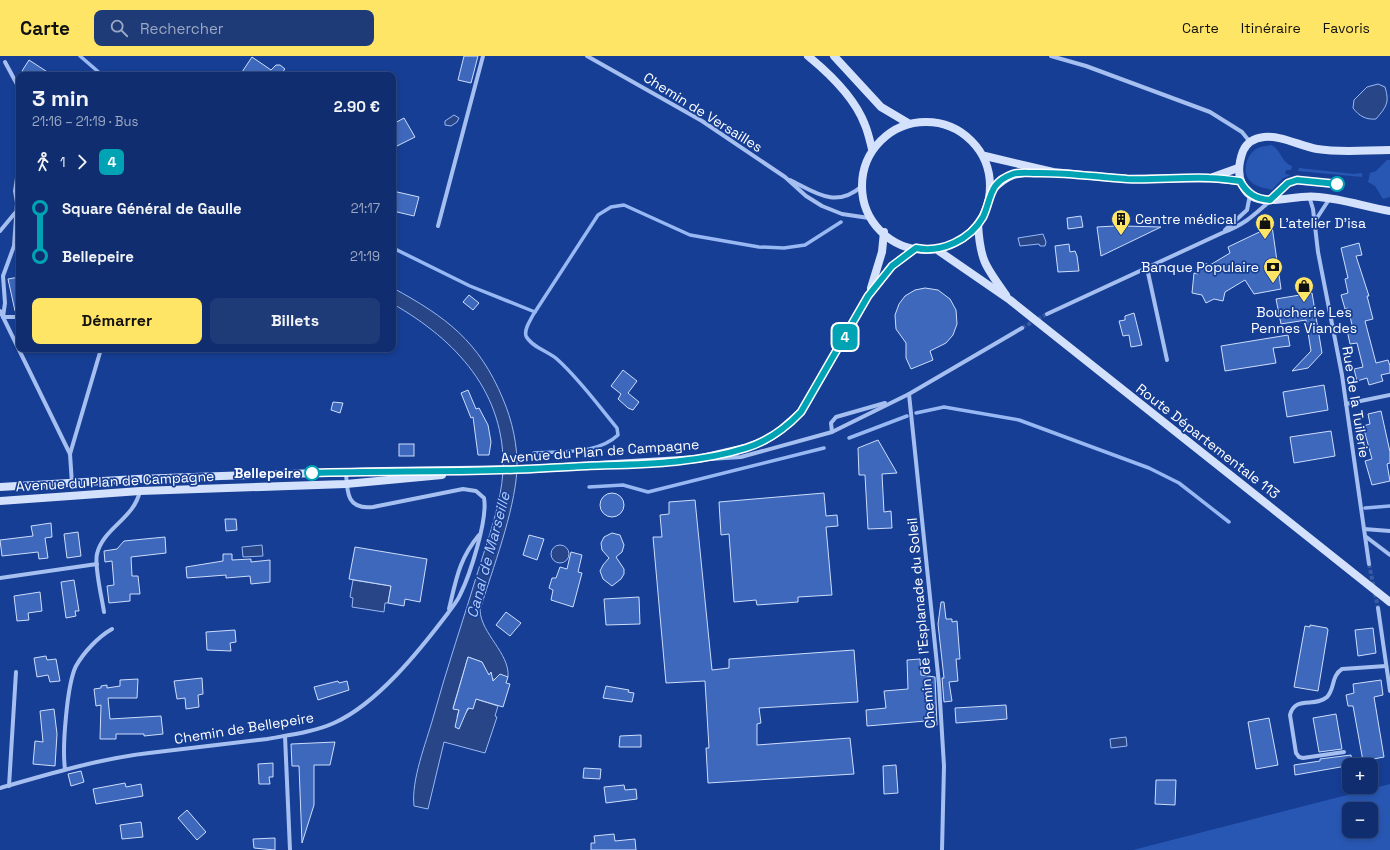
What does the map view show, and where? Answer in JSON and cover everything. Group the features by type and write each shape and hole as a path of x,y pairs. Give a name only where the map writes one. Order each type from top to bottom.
{"main road":[{"path":"808,56 840,86 854,105 865,124 872,149"},
{"path":"834,56 881,106 908,123"},
{"name":"Route Départementale 113","path":"908,123 929,123 946,126 960,133 972,142 984,156 990,171 991,191 983,216 978,224 966,236 952,244 936,249 926,250 898,242 884,232 869,218 864,203 862,186 864,169 872,149 893,130 908,123"},
{"path":"1390,150 1330,150 1273,137 1257,138 1245,147 1238,168 1240,181 1250,195 1256,198 1270,200 1309,196 1330,198 1390,212"},
{"path":"984,156 1053,172 1128,179 1210,178 1240,181"},
{"path":"1210,178 1238,168"},
{"path":"991,191 999,183 1014,174 1053,172"},
{"name":"Route Départementale 113","path":"978,224 980,249 986,267 1010,300"},
{"name":"Avenue du Plan de Campagne","path":"868,296 879,264 884,232"},
{"name":"Avenue du Plan de Campagne","path":"0,487 72,484 144,478 346,472 518,470 698,459 745,448 764,441 789,424 801,412 868,296 892,266 916,248"},
{"name":"Route Départementale 113","path":"936,249 1010,300 1390,602"},
{"name":"Avenue du Plan de Campagne","path":"0,501 140,491 346,484 495,470"}],"street":[{"path":"438,226 483,56"},
{"name":"Chemin de Versailles","path":"587,56 702,121 785,177 823,197 835,199 855,192 862,186"},
{"path":"1050,56 1086,66 1210,112 1242,132 1250,142"},
{"path":"5,62 16,82"},
{"name":"Chemin de Versailles","path":"785,177 806,196 822,206 842,214 869,218"},
{"path":"16,184 16,197"},
{"path":"1222,233 1247,210 1250,195"},
{"name":"Rue de la Tuilerie","path":"1309,196 1313,209 1314,223 1346,404 1369,564"},
{"path":"1314,223 1330,198"},
{"path":"1047,314 1250,220 1270,200"},
{"path":"0,231 16,213"},
{"path":"3,317 5,303 3,276 4,269 13,253 16,213"},
{"path":"1148,268 1167,360"},
{"path":"0,311 16,344"},
{"path":"3,317 16,317"},
{"path":"698,459 741,457 832,432 910,394 1022,328"},
{"path":"20,352 70,454"},
{"path":"72,484 70,454 99,352"},
{"name":"Chemin de l'Esplanade du Soleil","path":"910,394 939,684 944,766 942,850"},
{"path":"1346,404 1390,395"},
{"path":"832,432 831,423 836,417 894,401"},
{"name":"Chemin de Bellepeire","path":"0,788 65,769 148,753 285,736 335,723 371,698 400,671 423,646 460,595 480,534 485,502 482,495 476,490 463,489 367,508 360,507 352,502 346,484 346,472"},
{"path":"104,612 97,555 101,543 133,509 140,491"},
{"path":"1364,529 1390,531"},
{"name":"Chemin de Bellepeire","path":"449,611 464,554 480,534"},
{"path":"1365,536 1390,555"},
{"path":"0,578 97,564"},
{"path":"1378,608 1390,691"},
{"path":"65,769 63,746 72,679 81,658 101,636 112,629"},
{"path":"1344,752 1303,758 1299,757 1296,753 1290,715 1292,709 1299,703 1320,701 1327,697 1335,677 1338,672 1342,670 1386,666"},
{"path":"9,786 16,672"},
{"path":"285,736 290,850"}],"shaded area":[{"path":"1271,145 1277,149 1285,162 1292,166 1291,170 1286,170 1285,174 1291,175 1283,178 1272,190 1253,184 1246,174 1247,160 1253,152 1260,147"},
{"path":"1387,160 1390,160 1390,197 1383,199 1375,186 1368,182 1370,173 1376,171"},
{"path":"1299,168 1354,174 1362,173 1362,177 1298,171"},
{"path":"1390,784 1390,850 1133,850 1351,794 1378,794 1378,787"}],"water":[{"path":"1378,84 1385,87 1387,97 1386,104 1376,119 1366,118 1360,115 1353,108 1354,100 1367,87"},
{"path":"454,115 459,118 457,122 451,126 445,125 445,121"},
{"path":"1043,234 1046,242 1045,246 1040,246 1039,244 1020,246 1018,238"},
{"name":"Canal de Marseille","path":"396,290 429,309 445,321 472,346 483,361 494,379 512,424 517,461 512,504 480,610 485,627 505,660 508,677 499,677 499,675 496,680 491,678 491,673 489,677 482,662 468,657 453,708 459,710 457,717 461,717 476,699 498,706 495,716 497,717 485,753 444,742 428,809 414,806 417,773 497,508 503,471 502,443 496,417 486,393 473,372 456,352 437,334 416,318 396,306"},
{"path":"262,545 263,556 243,557 242,547"},
{"path":"560,545 566,548 569,554 566,560 560,563 554,560 551,554 554,548"},
{"path":"353,580 391,586 388,603 385,603 384,612 352,607 353,598 350,597"},
{"path":"1126,737 1127,746 1111,748 1110,739"}],"building":[{"path":"464,56 478,56 471,83 458,80"},
{"path":"252,57 271,70 276,65 280,65 285,69 282,72 242,72"},
{"path":"29,60 47,72 24,72 22,71"},
{"path":"404,118 415,137 396,146 396,122"},
{"path":"396,192 419,197 414,216 396,212"},
{"path":"1081,216 1083,227 1068,229 1067,218"},
{"name":"Centre médical","path":"1115,226 1117,230 1124,226 1161,227 1101,256 1097,227"},
{"path":"1272,226 1281,289 1254,294 1245,280 1225,292 1223,301 1214,299 1206,303 1202,295 1192,293 1194,273 1198,274 1201,262 1210,265 1230,253 1228,247"},
{"path":"1359,243 1362,255 1356,256 1369,296 1367,296 1373,319 1365,321 1376,363 1388,360 1390,366 1390,373 1381,375 1383,381 1369,385 1367,378 1357,381 1354,369 1363,367 1357,343 1350,344 1347,330 1353,329 1348,308 1345,309 1341,295 1348,293 1345,279 1348,278 1341,248"},
{"path":"1069,244 1070,252 1075,251 1077,256 1079,271 1058,272 1055,246"},
{"path":"16,278 15,311 8,279"},
{"path":"925,288 938,290 950,299 956,310 957,324 953,335 946,343 930,351 933,360 911,369 906,358 906,343 896,329 895,315 899,304 905,296 915,290"},
{"path":"1312,293 1322,353 1308,368 1292,371 1311,351 1306,320 1281,324 1276,299"},
{"path":"469,295 479,303 473,310 463,302"},
{"path":"1134,313 1142,345 1131,347 1129,335 1123,336 1119,321 1125,320 1125,316"},
{"path":"1288,335 1290,346 1273,348 1276,363 1225,371 1221,346"},
{"path":"623,370 637,381 628,393 639,402 633,410 628,408 618,399 621,394 611,386"},
{"path":"1324,385 1328,410 1287,417 1283,392"},
{"path":"468,390 476,409 479,408 488,425 491,442 489,455 478,455 473,417 471,418 461,393"},
{"path":"333,402 343,403 340,413 331,410"},
{"path":"1381,411 1390,452 1390,463 1387,464 1390,481 1372,485 1365,461 1372,459 1363,426 1370,424 1368,414"},
{"path":"1331,431 1335,456 1294,463 1290,437"},
{"path":"878,440 897,473 882,474 884,512 891,511 892,528 868,529 865,475 859,475 858,448"},
{"path":"399,444 414,444 414,456 399,456"},
{"path":"612,493 620,497 624,505 620,513 612,517 604,513 600,505 604,497"},
{"path":"824,493 826,516 837,515 838,526 826,527 832,595 798,597 798,602 757,605 756,600 734,602 729,534 721,535 719,502"},
{"path":"695,500 712,670 729,668 729,659 854,650 858,702 759,708 761,723 757,724 757,745 850,738 854,774 708,783 706,748 709,748 705,681 666,683 653,537 662,537 660,515 669,514 669,502"},
{"path":"225,519 236,519 237,530 226,531"},
{"path":"51,523 52,537 45,538 48,558 39,559 38,552 2,556 0,540 33,536 31,526"},
{"path":"78,532 81,556 67,558 64,534"},
{"path":"612,533 620,535 624,545 622,552 616,557 624,569 624,574 621,579 612,586 603,579 600,571 609,558 602,550 601,543 604,537"},
{"path":"529,535 544,539 537,560 523,555"},
{"path":"165,537 166,553 131,557 132,576 138,576 140,594 130,594 130,601 109,603 107,586 114,585 112,561 105,562 104,551 117,549 124,541"},
{"path":"355,547 427,559 420,602 405,599 404,606 388,603 391,586 349,579"},
{"path":"571,552 582,555 578,572 582,573 573,607 551,600 553,590 549,588 552,578 556,578 560,567 567,569"},
{"path":"223,554 232,554 232,560 251,559 251,562 270,560 270,582 251,584 250,576 226,578 226,575 187,578 186,567 223,561"},
{"path":"74,580 79,611 75,611 76,616 66,618 61,582"},
{"path":"40,592 42,611 28,613 29,620 17,621 14,596"},
{"path":"639,597 640,624 606,625 604,599"},
{"path":"941,602 944,602 946,619 952,619 952,622 957,621 960,659 956,659 958,681 949,682 952,701 944,702 942,678 944,678 938,624"},
{"path":"506,612 521,623 510,636 496,625"},
{"path":"1310,625 1327,628 1328,630 1318,691 1294,687 1305,626 1310,627"},
{"path":"1373,628 1376,653 1358,656 1355,630"},
{"path":"235,630 236,642 230,643 231,651 207,650 206,632"},
{"path":"46,656 47,660 56,659 60,681 50,682 48,675 37,677 34,658"},
{"path":"468,657 482,662 489,675 491,672 493,681 500,674 508,677 506,683 510,684 503,707 476,699 473,709 468,708 459,729 455,727 459,710 453,709"},
{"path":"920,659 921,675 935,677 937,725 926,725 926,721 867,726 866,710 886,708 884,691 908,689 907,660"},
{"path":"202,678 203,694 198,695 199,707 186,709 185,698 177,699 174,681"},
{"path":"138,679 137,698 108,698 110,719 161,716 163,734 144,736 144,734 116,734 116,739 100,739 101,705 96,706 94,689 107,685 107,688 120,686 120,680"},
{"path":"1381,680 1383,695 1374,697 1384,757 1362,758 1353,706 1348,706 1346,695 1354,693 1353,684"},
{"path":"338,681 339,683 347,681 349,690 318,700 314,687"},
{"path":"606,686 629,690 628,692 634,693 632,702 603,698"},
{"path":"1006,705 1007,719 956,723 955,708"},
{"path":"54,709 57,734 55,766 33,764 35,741 43,742 40,711"},
{"path":"1336,714 1342,749 1319,752 1313,718"},
{"path":"1269,718 1278,765 1256,769 1248,722"},
{"path":"641,735 641,747 619,747 620,736"},
{"path":"335,742 330,765 314,765 314,805 302,843 299,766 292,766 291,744"},
{"path":"1351,755 1351,758 1342,758 1342,767 1295,775 1294,765 1320,761 1320,759"},
{"path":"273,763 273,777 269,777 270,784 259,784 258,764"},
{"path":"896,765 898,793 884,794 883,766"},
{"path":"584,768 601,769 600,779 583,778"},
{"path":"81,771 84,782 71,786 68,774"},
{"path":"1156,780 1176,780 1175,805 1155,804"},
{"path":"125,783 126,787 141,784 143,796 96,804 93,789"},
{"path":"624,785 625,790 636,789 637,799 606,803 604,787"},
{"path":"187,810 206,832 197,840 178,818"},
{"path":"141,822 143,837 122,839 120,825"},
{"path":"614,834 615,841 635,839 636,850 591,850 591,843 595,843 594,836"},
{"path":"275,838 275,850 254,848 253,839"}],"waterway":[{"path":"80,56 99,72"},
{"path":"534,453 567,452 589,449 600,446 618,435 617,428 574,376 555,357 536,346 528,340 526,336 526,331 533,315 598,215 611,207 624,205 690,235 759,247 784,248 805,245 841,222"},
{"path":"396,249 470,286 535,312"},
{"path":"916,413 944,407 1019,420 1149,468 1179,483 1229,522"},
{"path":"849,438 907,416"},
{"path":"589,487 623,485 648,492 824,448"},
{"path":"1365,508 1390,506"}],"tunnel":[{"path":"1022,328 1047,314"},
{"path":"1369,564 1378,608"}],"bus line":[{"name":"4","path":"312,473 498,470 643,463 698,459 745,448 764,441 789,424 801,412 868,296 884,274 916,248 926,250 936,249 952,244 966,236 978,224 983,216 991,191 999,183 1014,174 1053,172 1128,179 1210,178 1240,181 1243,188 1250,195 1256,198 1270,200 1292,181 1297,180 1337,184"}],"place":[{"name":"Centre médical","path":"1121,236"},
{"name":"L'atelier D'isa","path":"1265,240"},
{"name":"Banque Populaire","path":"1273,284"},
{"name":"Boucherie Les Pennes Viandes","path":"1304,303"},
{"name":"Bellepeire","path":"312,473"}]}
